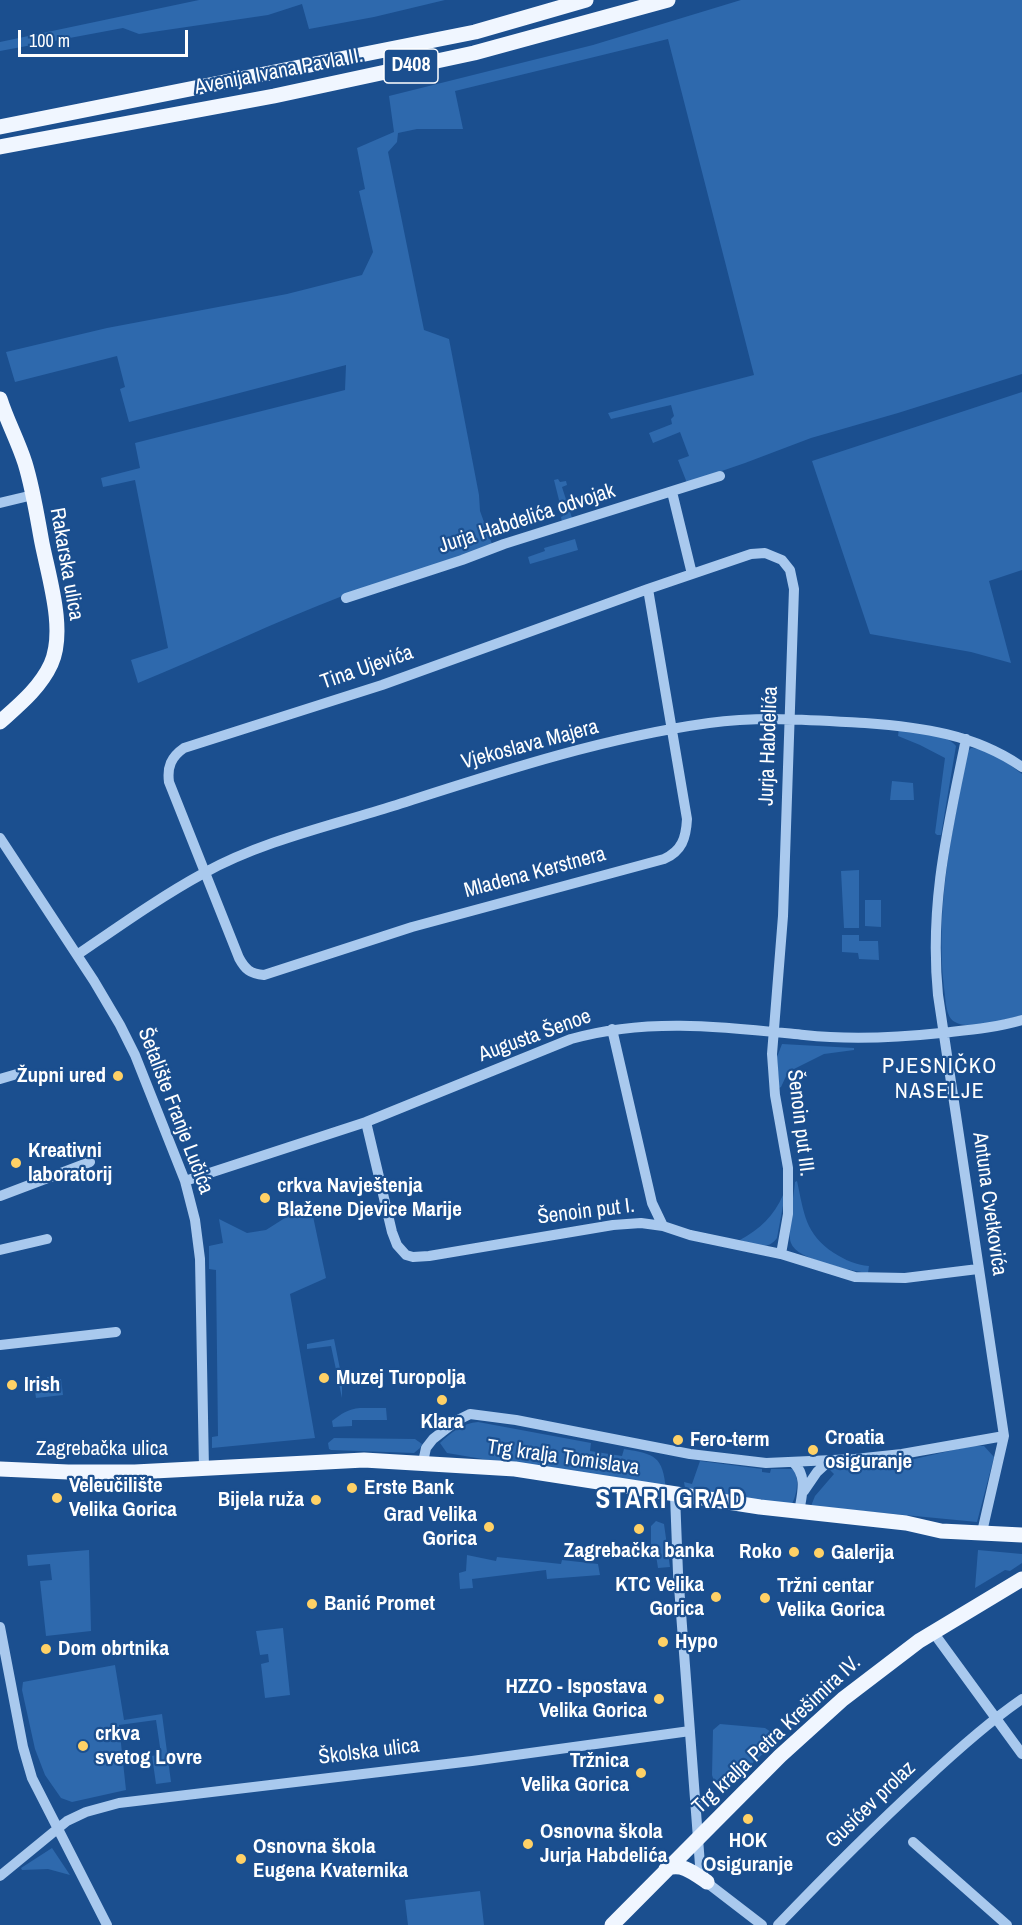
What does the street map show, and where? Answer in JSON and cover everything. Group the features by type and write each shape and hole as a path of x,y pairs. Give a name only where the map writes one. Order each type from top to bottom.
{"main road":[{"name":"Avenija Ivana Pavla II.","path":"0,127 475,32 586,0"},
{"name":"Avenija Ivana Pavla II.","path":"0,147 274,96 474,53 668,0"},
{"path":"0,116 24,123"},
{"name":"Rakarska ulica","path":"0,399 25,463 57,625 57,640 51,664 40,682 0,722"},
{"name":"Trg kralja Tomislava","path":"204,1469 364,1460 515,1469 675,1495 799,1512 906,1523 941,1531 1022,1535"},
{"name":"Zagrebačka ulica","path":"0,1469 135,1472 204,1469"},
{"name":"Trg kralja Petra Krešimira IV.","path":"698,1837 780,1756 836,1705 898,1655 1022,1579"},
{"path":"612,1925 698,1837"},
{"path":"666,1869 681,1866 707,1882"}],"street":[{"name":"Jurja Habdelića odvojak","path":"346,598 504,544 720,476"},
{"path":"672,492 692,574"},
{"path":"0,503 33,495"},
{"name":"Jurja Habdelića","path":"692,574 758,553 776,556 786,564 792,575 794,589 783,916 773,1032"},
{"name":"Tina Ujevića","path":"204,873 169,782 168,773 175,754 184,748 382,685 692,574"},
{"name":"Mladena Kerstnera","path":"204,873 243,966 255,974 264,975 423,924 674,855 687,834 687,819 648,589"},
{"name":"Vjekoslava Majera","path":"77,955 204,873 260,848 463,784 576,752 672,730 711,723 789,719 894,725 936,731 966,739 1022,767"},
{"name":"Antuna Cvetkovića","path":"966,739 941,859 937,902 936,976 1004,1436 982,1532"},
{"name":"Šetalište Franje Lučića","path":"0,838 105,998 135,1055 185,1180 195,1220 200,1259 204,1469"},
{"name":"Augusta Šenoe","path":"185,1180 366,1122 571,1039 612,1029 682,1025 856,1039 900,1038 944,1033 995,1027 1022,1020"},
{"path":"612,1029 652,1203 663,1226"},
{"name":"Šenoin put III.","path":"773,1032 775,1095 788,1168 788,1214 781,1254"},
{"path":"0,1079 17,1074"},
{"name":"Šenoin put I.","path":"366,1122 392,1232 397,1245 406,1255 413,1257 627,1224 663,1226 690,1235 781,1254 840,1273 872,1278 905,1278 978,1269"},
{"path":"0,1196 90,1162"},
{"path":"0,1250 47,1239"},
{"path":"0,1345 116,1332"},
{"name":"Trg kralja Tomislava","path":"423,1462 426,1448 433,1439 463,1416 480,1414 690,1454 766,1463 902,1454 1004,1436"},
{"path":"803,1494 817,1472 830,1460"},
{"path":"793,1462 802,1475 803,1494 799,1512"},
{"name":"Trg kralja Petra Krešimira IV.","path":"675,1495 678,1574 698,1837"},
{"path":"0,1627 27,1764 40,1796 107,1925"},
{"path":"933,1632 1022,1754"},
{"name":"Gusićev prolaz","path":"778,1925 892,1810 996,1718 1022,1699"},
{"name":"Školska ulica","path":"0,1876 58,1828 86,1812 127,1801 472,1761 690,1731"},
{"path":"698,1837 700,1865 707,1882 762,1925"},
{"path":"912,1842 1007,1925"}],"shaded area":[{"path":"199,0 445,0 374,17 309,29 302,4 268,15 139,34 123,28 0,51 0,42"},
{"path":"741,0 1022,0 1022,374 811,438 687,483 678,460 689,456 680,432 653,443 649,433 672,424 671,419 674,416 671,405 611,419 608,413 754,375 668,39 455,91 463,129 417,129 398,133 397,142 388,152 424,330 449,339 479,495 480,511 492,544 319,605 138,683 131,660 168,648 135,480 103,487 101,478 140,468 135,443 345,390 346,365 129,422 120,389 125,387 117,356 15,382 6,352 107,328 287,294 362,275 373,252 359,191 365,189 357,148 394,132 389,96 593,45"},
{"path":"1022,392 1022,570 989,581 1011,663 971,652 870,634 812,461"},
{"path":"558,479 560,482 566,481 567,485 562,487 572,518 562,522 561,517 563,516 554,480"},
{"path":"575,539 578,550 530,564 528,557 545,551 544,548"},
{"path":"899,728 945,738 956,746 941,835 935,833 945,758 898,736"},
{"path":"971,748 991,753 1022,774 1022,1015 969,1025 955,1022 949,1016 944,988 942,928 943,899 951,840 968,751"},
{"path":"892,781 913,783 914,800 890,800"},
{"path":"859,870 859,928 844,928 841,871"},
{"path":"865,900 881,900 881,927 865,926"},
{"path":"842,935 859,935 859,941 878,941 879,960 859,959 858,953 842,952"},
{"path":"782,1044 854,1048 854,1050 824,1054 788,1072 779,1088 777,1057"},
{"path":"797,1181 807,1222 817,1238 824,1246 842,1258 869,1266 868,1273 825,1264 795,1249 791,1243 790,1231 795,1182"},
{"path":"785,1195 777,1238 765,1246 740,1240 766,1221"},
{"path":"310,1202 326,1278 290,1294 315,1438 212,1448 212,1437 218,1436 216,1270 209,1269 209,1246 223,1243 219,1219 247,1233 266,1230"},
{"path":"334,1339 342,1379 342,1398 331,1346 307,1349 307,1344"},
{"path":"47,1377 52,1377 53,1380 61,1379 63,1395 36,1398 34,1383 48,1381"},
{"path":"360,1408 386,1408 387,1420 352,1420 352,1426 333,1427 332,1421 338,1416"},
{"path":"478,1422 591,1443 590,1451 622,1456 624,1449 650,1455 660,1463 666,1490 447,1453 440,1443 457,1429"},
{"path":"334,1438 415,1439 422,1444 414,1453 331,1450 328,1443"},
{"path":"971,1446 984,1446 994,1457 977,1522 811,1506 815,1496 834,1474 828,1468 835,1464 897,1463"},
{"path":"700,1461 762,1469 762,1472 770,1473 771,1469 795,1469 796,1494 790,1508 685,1488 684,1482 692,1484"},
{"path":"656,1521 664,1524 670,1567 658,1568 655,1549 651,1549 651,1526"},
{"path":"89,1550 91,1631 46,1636 40,1581 52,1580 50,1564 28,1566 27,1555"},
{"path":"978,1550 1022,1554 1022,1563 1010,1571 1005,1570 975,1588"},
{"path":"467,1555 496,1561 497,1557 561,1564 562,1560 598,1564 600,1575 547,1579 546,1570 472,1579 473,1588 460,1589 459,1573 466,1571"},
{"path":"283,1628 290,1695 265,1698 261,1664 269,1662 268,1654 260,1655 256,1631"},
{"path":"115,1665 124,1720 162,1714 171,1782 156,1784 152,1756 161,1754 156,1720 119,1725 126,1790 72,1802 61,1798 45,1775 35,1749 22,1690 23,1682"},
{"path":"720,1724 765,1728 771,1732 775,1743 727,1786 719,1786 712,1775 713,1730"},
{"path":"52,1848 70,1875 48,1869 22,1870 21,1868"},
{"path":"480,1891 484,1925 408,1925 405,1900"}],"place":[{"name":"Župni ured","path":"118,1076"},
{"name":"Kreativni laboratorij","path":"16,1163"},
{"name":"crkva Navještenja Blažene Djevice Marije","path":"265,1198"},
{"name":"Muzej Turopolja","path":"324,1378"},
{"name":"Irish","path":"12,1385"},
{"name":"Klara","path":"442,1400"},
{"name":"Fero-term","path":"678,1440"},
{"name":"Croatia osiguranje","path":"813,1450"},
{"name":"Erste Bank","path":"352,1488"},
{"name":"Veleučilište Velika Gorica","path":"57,1498"},
{"name":"Bijela ruža","path":"316,1500"},
{"name":"Grad Velika Gorica","path":"489,1527"},
{"name":"Zagrebačka banka","path":"639,1529"},
{"name":"Roko","path":"794,1552"},
{"name":"Galerija","path":"819,1553"},
{"name":"KTC Velika Gorica","path":"716,1597"},
{"name":"Tržni centar Velika Gorica","path":"765,1598"},
{"name":"Banić Promet","path":"312,1604"},
{"name":"Hypo","path":"663,1642"},
{"name":"Dom obrtnika","path":"46,1649"},
{"name":"HZZO - Ispostava Velika Gorica","path":"659,1699"},
{"name":"crkva svetog Lovre","path":"83,1746"},
{"name":"Tržnica Velika Gorica","path":"641,1773"},
{"name":"HOK Osiguranje","path":"748,1819"},
{"name":"Osnovna škola Jurja Habdelića","path":"528,1844"},
{"name":"Osnovna škola Eugena Kvaternika","path":"241,1859"}],"district":[{"name":"PJESNIČKO NASELJE","path":"940,1080"},
{"name":"STARI GRAD","path":"671,1501"}]}
